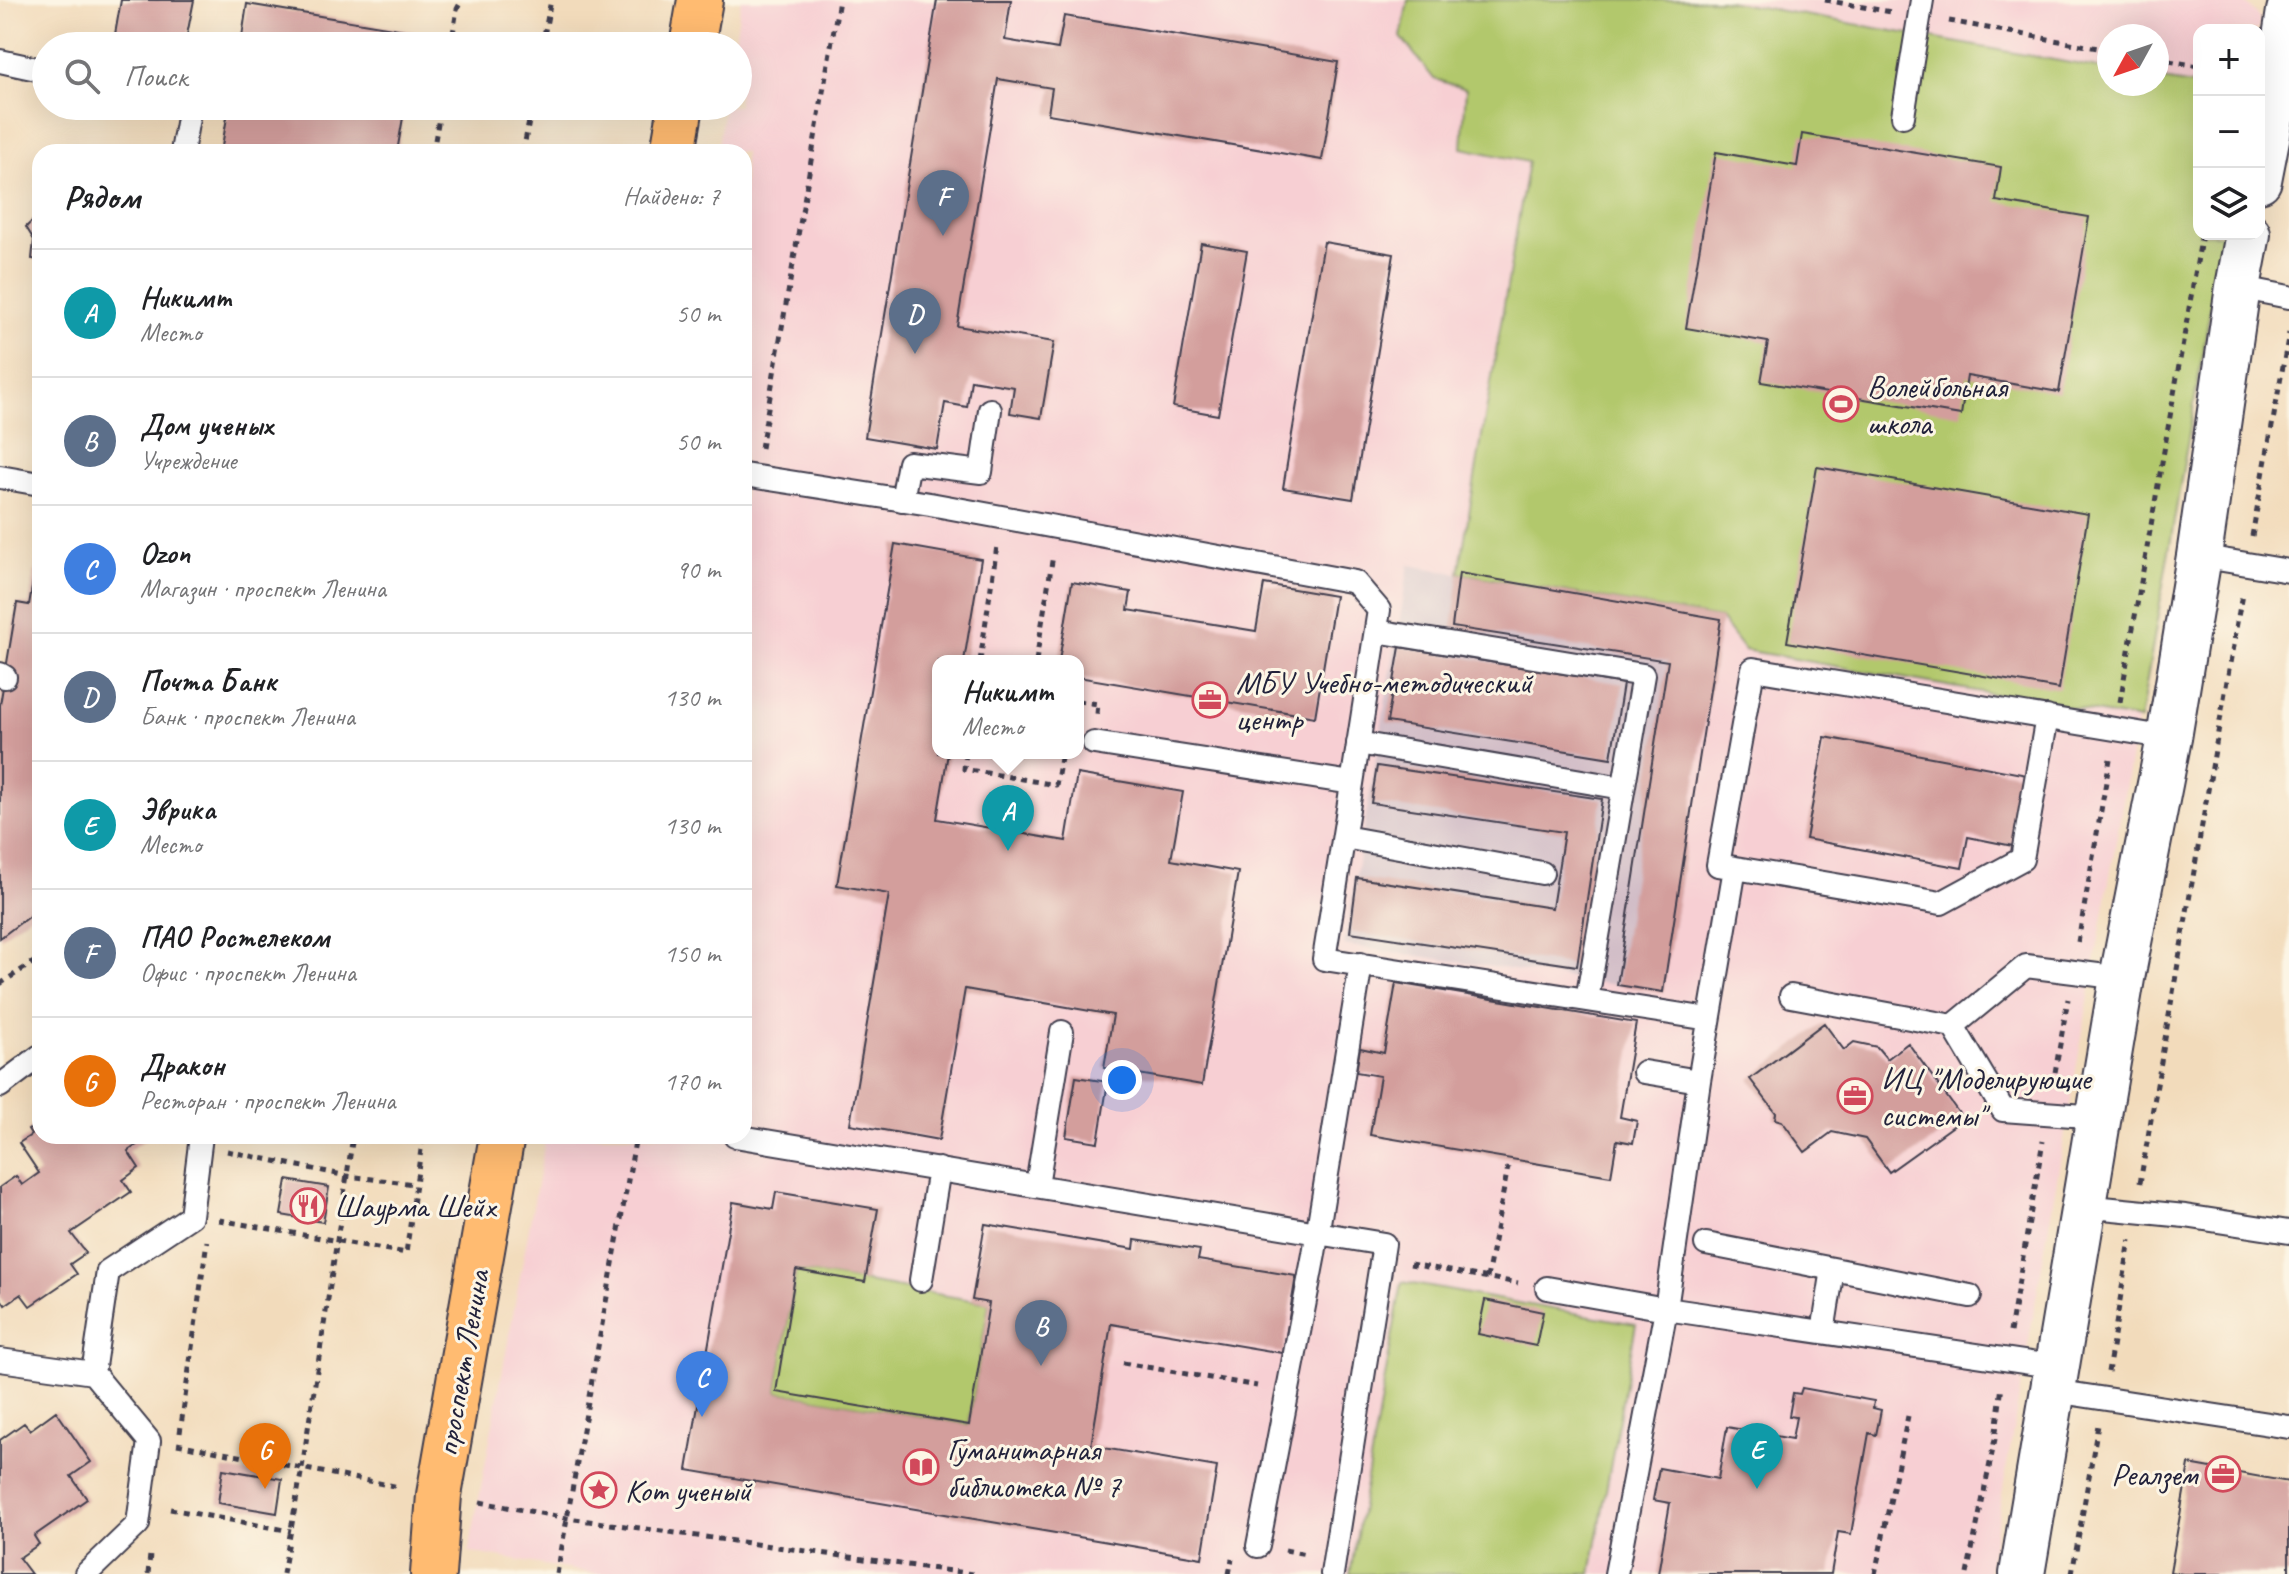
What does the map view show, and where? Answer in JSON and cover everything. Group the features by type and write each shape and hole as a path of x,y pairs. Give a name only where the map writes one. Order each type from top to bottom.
{"main road":[{"path":"694,32 700,0"},
{"path":"674,144 679,120"},
{"name":"проспект Ленина","path":"431,1573 439,1495 501,1144"}],"street":[{"path":"2261,168 2289,11"},
{"path":"2022,1574 2122,978 2169,738 2247,240"}],"lane":[{"path":"1903,116 1921,8"},
{"path":"0,61 32,68"},
{"path":"183,144 188,120"},
{"path":"2238,287 2289,297"},
{"path":"902,500 909,463 981,472 990,410"},
{"path":"752,476 902,500 1355,582 1379,610 1324,959 1709,1019"},
{"path":"0,477 32,483"},
{"path":"2199,556 2289,571"},
{"path":"1376,631 1643,675 1587,1000"},
{"path":"2047,717 2022,859 1941,903 1718,865 1753,669 2047,717 2169,738"},
{"path":"1094,743 1352,783"},
{"path":"1358,743 1623,788"},
{"path":"1344,837 1542,873"},
{"path":"1616,1574 1666,1309 1699,1081 1735,868"},
{"path":"1269,1548 1361,964"},
{"path":"1953,1026 2026,966 2122,978"},
{"path":"1791,996 1953,1026 2003,1110 2100,1117"},
{"path":"1037,1185 1062,1032"},
{"path":"0,1086 32,1062"},
{"path":"1644,1072 1699,1081"},
{"path":"752,1139 1384,1244 1332,1574"},
{"path":"93,1373 108,1271 200,1217 210,1144"},
{"path":"921,1280 939,1169"},
{"path":"2083,1206 2136,1210 2289,1232"},
{"path":"1706,1244 1970,1296"},
{"path":"1823,1332 1833,1269"},
{"path":"1547,1288 1666,1309 2005,1358 2103,1398 2289,1427"},
{"path":"0,1360 93,1373 149,1441 149,1505 138,1524 86,1574"}],"path":[{"path":"453,32 457,9 462,0"},
{"path":"545,32 551,0"},
{"path":"752,465 839,0"},
{"path":"1825,0 1921,8 2097,47"},
{"path":"2169,61 2193,65"},
{"path":"434,144 439,120"},
{"path":"525,144 529,120"},
{"path":"2120,703 2201,240"},
{"path":"2072,1574 2289,333"},
{"path":"983,540 1012,545"},
{"path":"981,655 998,543"},
{"path":"1037,655 1054,553 1040,550"},
{"path":"2076,952 2112,749"},
{"path":"965,759 964,769 1056,785 1061,759"},
{"path":"0,984 32,963"},
{"path":"2051,1093 2071,984"},
{"path":"1967,1574 1995,1439 2005,1358 2043,1140"},
{"path":"214,1144 347,1176 415,1184"},
{"path":"283,1574 352,1144"},
{"path":"174,1456 178,1444 200,1217 406,1253 422,1144"},
{"path":"557,1574 635,1144"},
{"path":"1381,1259 1487,1278 1508,1167"},
{"path":"1123,1363 1265,1388"},
{"path":"1875,1574 1908,1416"},
{"path":"149,1441 567,1518 973,1574"},
{"path":"148,1574 149,1505 291,1531"},
{"path":"1269,1548 1307,1554"},
{"path":"1229,1574 1232,1558"}],"shaded area":[{"path":"741,0 2243,0 2260,18 2259,24 2193,24 2193,240 2221,240 1988,1574 596,1574 469,1552 545,1144 752,1144 752,144 718,144 722,120 752,120 752,32 736,32"},
{"path":"1409,565 1721,619 1663,992 1344,945"}],"green space":[{"name":"Волейбольная школа","path":"1408,0 1722,0 2097,68 2097,96 2169,96 2169,81 2193,85 2193,240 2222,240 2140,720 1744,650 1720,619 1459,573 1528,162 1462,148 1466,89 1434,79 1401,37"},
{"path":"796,1270 989,1303 969,1425 776,1392"},
{"path":"1402,1282 1636,1324 1591,1574 1350,1574"}],"building":[{"path":"121,0 194,0 188,32 115,32"},
{"path":"937,0 1011,0 1005,40 1058,49 1064,16 1338,62 1322,160 1048,114 1052,88 998,79 957,326 1054,342 1041,418 1010,413 1014,387 971,380 967,407 945,403 937,449 865,437"},
{"path":"247,4 417,32 243,32"},
{"path":"227,120 403,120 398,144 222,144"},
{"path":"1802,134 2001,167 1996,201 2089,217 2059,392 1967,376 1961,415 1761,382 1768,342 1686,328 1716,152 1797,166"},
{"path":"32,221 32,237 26,227"},
{"path":"1324,242 1394,254 1353,499 1283,488"},
{"path":"1201,243 1247,251 1218,415 1173,407"},
{"path":"1817,467 2088,514 2059,689 1787,642"},
{"path":"895,544 981,559 965,655 932,655 932,759 947,759 937,819 1066,841 1077,774 1183,792 1171,860 1238,872 1202,1085 1104,1068 1113,1015 965,989 939,1140 850,1124 889,894 837,885"},
{"path":"1459,573 1721,619 1663,992 1617,985 1668,661 1452,627"},
{"path":"1072,582 1131,592 1128,610 1256,631 1264,584 1335,596 1315,717 1084,678 1084,655 1060,655"},
{"path":"32,587 32,914 0,938 0,705 17,603 29,605"},
{"path":"1400,647 1623,684 1611,758 1387,722"},
{"path":"1825,737 2027,775 2013,846 1968,837 1962,868 1806,839"},
{"path":"1377,766 1602,799 1577,966 1350,932 1357,878 1552,908 1564,832 1371,803"},
{"path":"1396,983 1636,1023 1620,1117 1637,1121 1633,1143 1617,1140 1611,1176 1370,1135 1380,1076 1356,1072 1360,1048 1384,1053"},
{"name":"ИЦ \"Моделирующие системы\"","path":"1824,1023 1844,1050 1854,1042 1877,1047 1887,1059 1908,1043 1963,1119 1889,1172 1865,1139 1832,1132 1805,1152 1782,1121 1775,1119 1776,1113 1750,1079"},
{"path":"1076,1077 1108,1082 1098,1142 1066,1137"},
{"path":"32,1127 32,1144 138,1144 128,1151 139,1168 123,1180 131,1192 71,1233 86,1253 70,1264 77,1274 30,1306 21,1294 5,1305 0,1297 0,1187 16,1176 22,1185 39,1173 19,1143 31,1135 28,1130"},
{"path":"287,1180 329,1187 323,1222 281,1215"},
{"path":"776,1192 878,1209 865,1282 796,1270 776,1392 969,1425 989,1303 972,1300 985,1224 1134,1249 1135,1240 1200,1250 1198,1260 1296,1276 1283,1353 1111,1324 1091,1446 1217,1467 1202,1558 687,1470 733,1202 773,1209"},
{"path":"1485,1300 1543,1312 1536,1346 1478,1334"},
{"path":"1802,1388 1874,1401 1873,1408 1881,1410 1876,1435 1869,1433 1851,1534 1838,1532 1831,1574 1658,1574 1670,1503 1653,1500 1659,1468 1718,1479 1727,1427 1792,1439 1796,1417 1789,1416 1793,1393 1800,1394"},
{"path":"56,1411 91,1462 71,1476 87,1499 34,1536 39,1544 19,1558 31,1574 0,1574 0,1440 24,1423 30,1430"},
{"path":"2189,1464 2289,1482 2289,1574 2170,1572"},
{"path":"223,1469 282,1479 277,1513 218,1503"}],"place":[{"name":"ПАО Ростелеком","path":"943,236"},
{"name":"Почта Банк","path":"915,354"},
{"name":"Волейбольная школа","path":"1841,404"},
{"name":"МБУ Учебно-методический центр","path":"1210,700"},
{"name":"Никимт","path":"1008,851"},
{"name":"ИЦ \"Моделирующие системы\"","path":"1855,1096"},
{"name":"Шаурма Шейх","path":"308,1206"},
{"name":"Дом ученых","path":"1041,1366"},
{"name":"Ozon","path":"702,1417"},
{"name":"Гуманитарная библиотека № 7","path":"921,1467"},
{"name":"Реалзем","path":"2223,1474"},
{"name":"Дракон","path":"265,1489"},
{"name":"Эврика","path":"1757,1489"},
{"name":"Кот ученый","path":"599,1490"}]}
